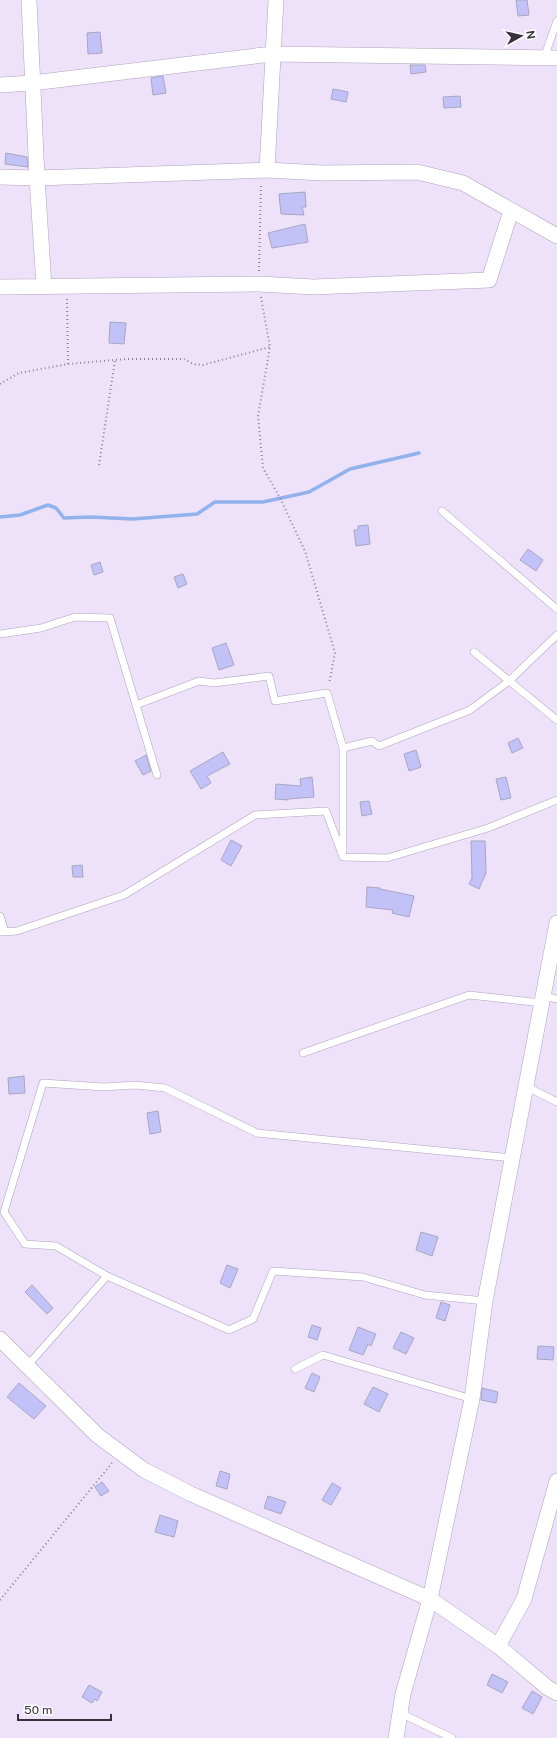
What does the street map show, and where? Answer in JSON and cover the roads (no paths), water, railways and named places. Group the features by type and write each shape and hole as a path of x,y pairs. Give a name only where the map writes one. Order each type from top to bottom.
{"street":[{"path":"29,0 32,83 44,286"},
{"path":"265,170 276,0"},
{"path":"0,85 32,83 272,54 549,58"},
{"path":"0,177 37,178 265,170 322,173 417,172 463,183 557,236"},
{"path":"0,287 259,284 313,287 489,280 511,211"},
{"path":"396,1738 403,1694 430,1599 472,1399 485,1301 525,1086 548,1000 557,923"},
{"path":"0,1339 98,1436 144,1470 190,1494 430,1599 498,1646 548,1688 557,1693"},
{"path":"498,1646 524,1599 552,1514 557,1481"}],"lane":[{"path":"549,58 557,20"},
{"path":"442,511 557,609"},
{"path":"0,634 41,628 75,617 110,618 158,775"},
{"path":"343,748 372,741 379,746 470,710 509,681 557,635"},
{"path":"474,652 557,720"},
{"path":"136,705 199,681 214,683 269,676 275,701 327,693 343,748 343,857"},
{"path":"343,857 387,858 488,828 557,800"},
{"path":"0,916 2,932 17,931 124,896 255,815 326,811 343,857"},
{"path":"303,1053 468,995 548,1000"},
{"path":"485,1301 425,1295 363,1277 273,1271 254,1319 229,1330 106,1276 56,1246 25,1244 4,1212 43,1082 104,1087 135,1086 165,1088 257,1134 512,1158"},
{"path":"525,1086 557,1102"},
{"path":"27,1366 106,1276"},
{"path":"295,1369 323,1355 472,1399"},
{"path":"400,1713 452,1738"}],"waterway":[{"path":"0,517 20,515 48,505 56,508 64,518 91,517 133,519 197,514 215,502 263,502 309,492 350,469 419,453"}]}
